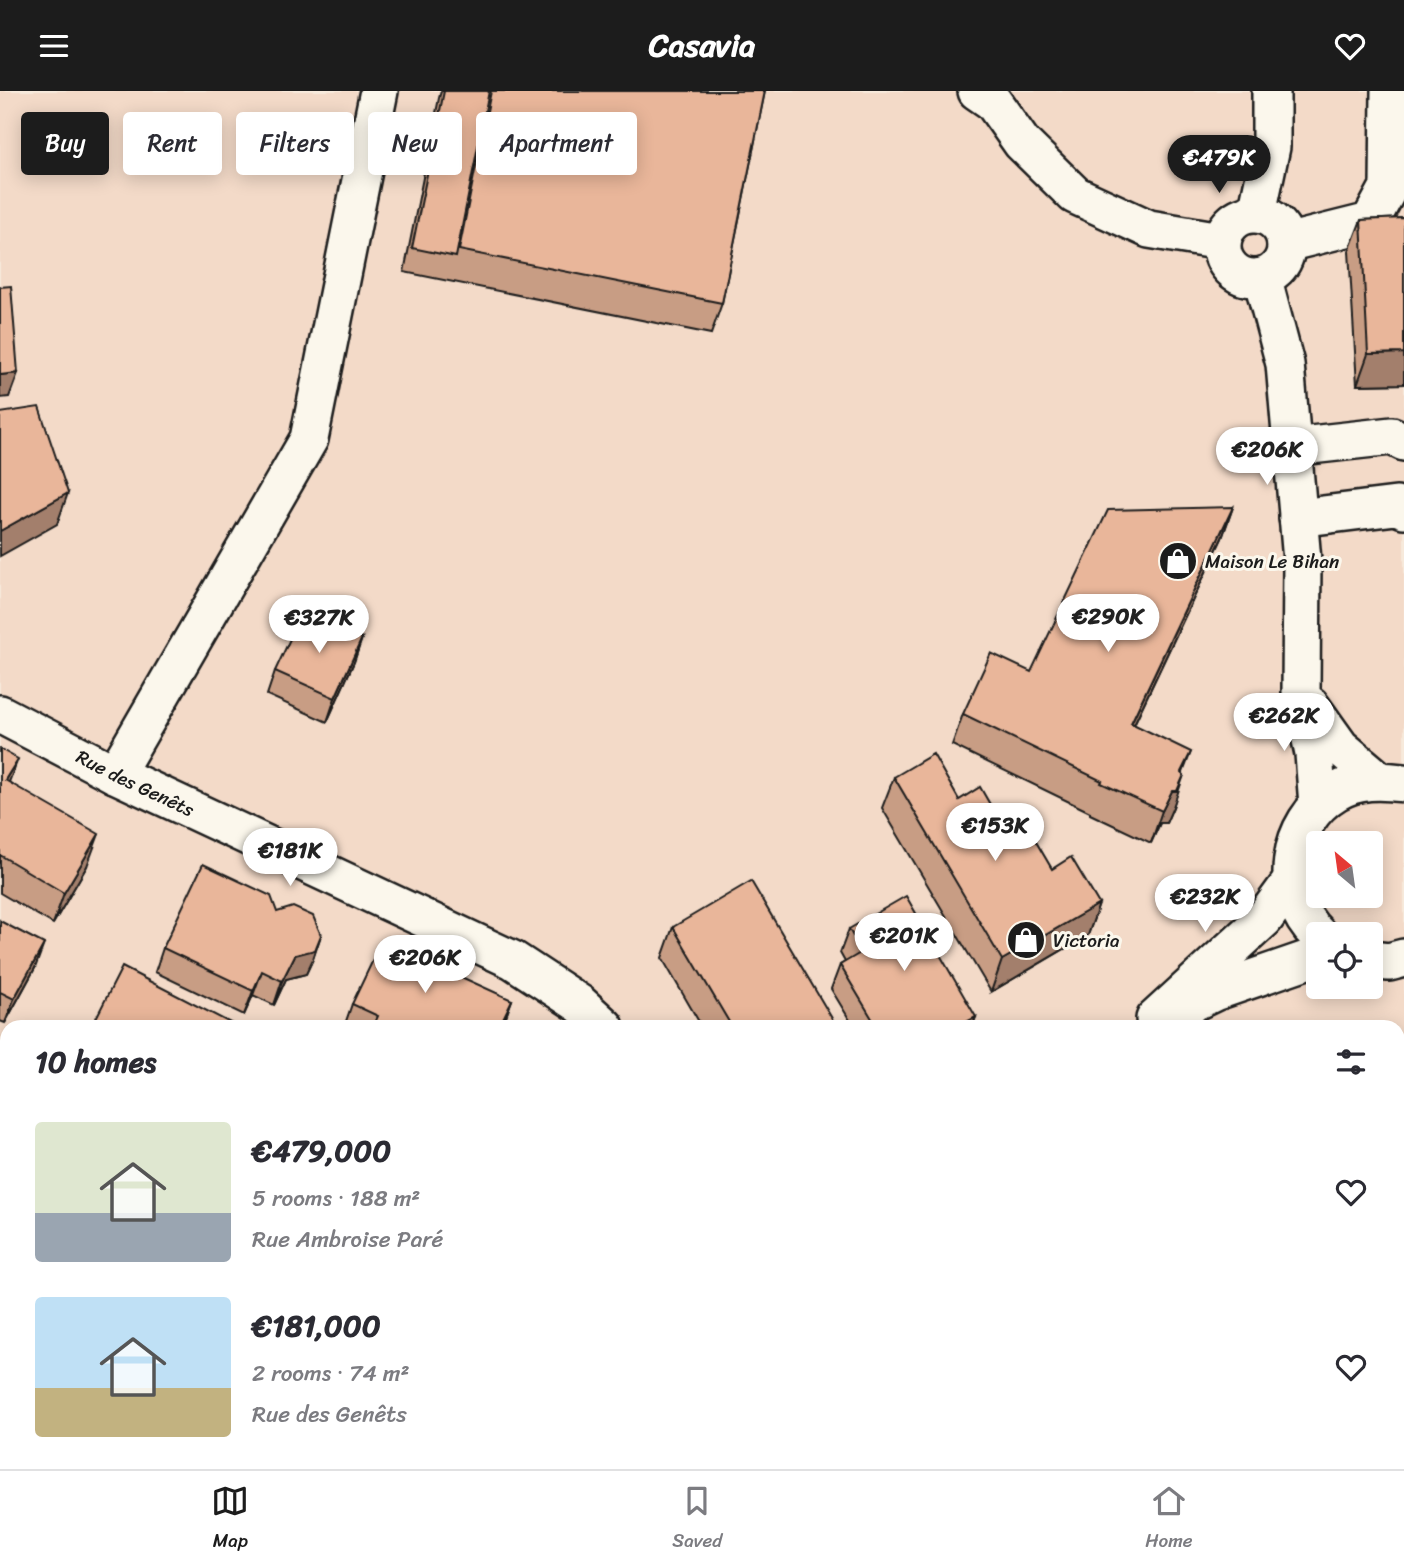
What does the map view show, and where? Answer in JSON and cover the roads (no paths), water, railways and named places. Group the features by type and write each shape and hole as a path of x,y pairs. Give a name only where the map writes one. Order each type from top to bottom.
{"street":[{"path":"115,774 309,439 379,91"},
{"path":"977,91 993,102 1022,143 1075,195 1149,229 1221,241"},
{"path":"1257,213 1271,146 1271,91"},
{"path":"1286,243 1370,222 1389,187 1390,91"},
{"path":"1247,213 1257,213 1268,216 1284,232 1285,254 1272,272 1251,278 1230,268 1224,260 1221,241 1230,223 1247,213"},
{"path":"1262,277 1285,364 1302,561 1301,692 1314,754 1318,806"},
{"path":"1292,447 1392,436 1404,442"},
{"path":"1298,518 1396,506 1404,509"},
{"path":"1301,692 1340,747 1392,781"},
{"name":"Rue des Genêts","path":"0,714 115,774 513,960 580,1004 597,1020"},
{"path":"1308,922 1299,910 1292,882 1292,855 1302,828 1318,806 1336,792 1357,783 1392,781"},
{"path":"1152,1020 1264,919 1292,882"},
{"path":"1383,961 1404,958"},
{"path":"1155,1020 1214,992 1306,960"}],"place":[{"name":"Maison Le Bihan","path":"1178,561"},
{"name":"Victoria","path":"1026,940"}]}
